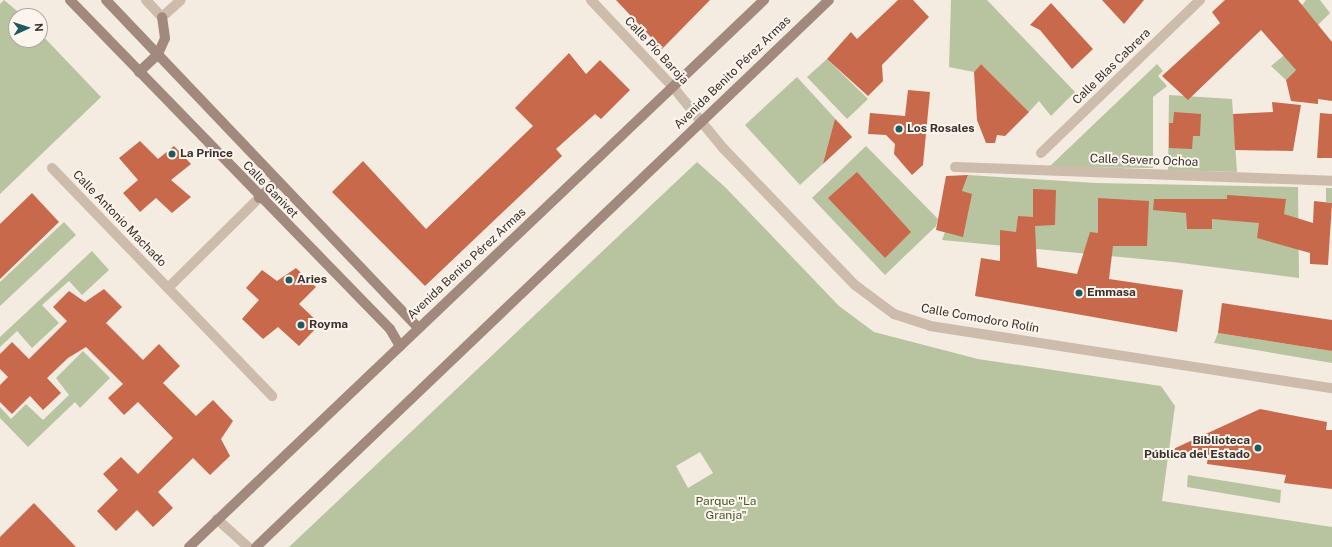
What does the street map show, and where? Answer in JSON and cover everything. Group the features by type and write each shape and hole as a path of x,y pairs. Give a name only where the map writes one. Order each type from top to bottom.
{"street":[{"name":"Calle Ganivet","path":"70,0 259,198 390,329 400,346"},
{"name":"Calle Ganivet","path":"106,0 418,328"},
{"path":"139,72 158,54 165,38 162,17 146,0"},
{"path":"162,17 180,0"},
{"name":"Calle Pío Baroja","path":"591,0 673,87 701,121"},
{"name":"Avenida Benito Pérez Armas","path":"189,547 764,0"},
{"name":"Avenida Benito Pérez Armas","path":"256,547 828,0"},
{"name":"Calle Blas Cabrera","path":"1041,153 1200,0"},
{"name":"Calle Comodoro Rolín","path":"701,121 855,284 894,314 930,326 1332,388"},
{"name":"Calle Severo Ochoa","path":"955,167 1332,181"},
{"name":"Calle Antonio Machado","path":"52,168 272,396"},
{"path":"168,288 278,181"},
{"path":"218,519 248,547"}],"green space":[{"path":"4,0 14,8 8,8 8,48 48,48 48,41 101,97 0,194 0,4"},
{"path":"951,0 987,0 1075,92 1051,116 1039,101 1029,112 981,64 974,72 949,67"},
{"path":"1306,0 1320,0 1330,13 1318,25 1302,5"},
{"path":"1289,51 1301,65 1286,80 1271,66"},
{"path":"827,59 868,99 847,119 807,77"},
{"path":"1157,64 1163,71 1158,76 1167,86 1153,97 1153,168 1049,167"},
{"path":"797,77 852,137 800,185 745,125"},
{"path":"1169,95 1232,99 1237,172 1168,170"},
{"path":"866,146 938,219 936,226 885,275 812,198"},
{"name":"Parque \"La Granja\"","path":"697,162 726,188 839,306 874,332 978,359 1161,386 1175,406 1162,501 1332,527 1332,547 289,547","holes":["700,452 713,473 688,488 676,466"]},
{"path":"968,175 1096,183 1298,187 1299,278 1173,262 942,240 945,232 964,229 962,191"},
{"path":"1326,188 1332,188 1332,203 1326,202"},
{"path":"64,222 76,235 0,306 0,282"},
{"path":"92,251 109,270 82,295 69,281 42,305 59,323 32,348 17,331 0,347 0,337"},
{"path":"1218,333 1332,351 1332,363 1214,343"},
{"path":"83,351 110,378 80,408 75,402 28,447 0,418 0,407 11,419 26,404 43,420 69,395 56,378"},
{"path":"1188,475 1281,490 1280,503 1187,487"}],"building":[{"path":"616,0 710,0 662,49"},
{"path":"898,0 913,0 929,17 882,65 883,81 868,96 827,59 851,32 857,39"},
{"path":"1102,0 1144,0 1124,24"},
{"path":"1225,0 1298,0 1332,42 1332,101 1318,99 1318,104 1291,101 1286,80 1296,70 1261,30 1188,100 1162,76 1220,23 1212,12"},
{"path":"1051,3 1093,49 1072,69 1040,30 1030,25"},
{"path":"569,53 586,74 600,60 630,90 601,119 595,114 556,149 562,156 425,286 332,192 363,161 426,229 533,126 515,108"},
{"path":"981,64 1029,112 1005,136 997,135 995,143 986,143 977,120 974,72"},
{"name":"Los Rosales","path":"908,90 930,92 923,165 912,175 894,154 895,144 886,135 868,134 870,113 905,116"},
{"path":"1272,102 1301,105 1293,151 1235,150 1233,114 1273,112"},
{"path":"1174,112 1201,114 1200,136 1193,136 1192,149 1169,148 1169,123 1173,123"},
{"path":"1320,113 1332,114 1332,158 1317,158"},
{"path":"835,119 852,137 823,164"},
{"path":"140,141 158,159 174,146 191,164 171,180 191,197 172,213 156,198 140,212 123,193 138,180 119,158"},
{"path":"857,172 911,232 885,258 828,198"},
{"path":"968,175 962,191 972,194 963,237 936,230 946,176"},
{"path":"1033,189 1056,190 1055,225 1035,226 1037,267 1077,274 1090,232 1098,233 1098,198 1149,201 1147,246 1113,246 1109,279 1183,290 1177,332 975,296 981,258 1000,261 1000,230 1016,232 1018,216 1033,217"},
{"path":"32,193 59,222 0,279 0,224"},
{"path":"1227,195 1286,199 1284,214 1313,223 1314,201 1332,203 1328,265 1310,264 1310,253 1257,238 1259,223 1212,219 1212,229 1187,229 1186,213 1153,210 1154,199 1227,199"},
{"path":"296,268 316,287 299,304 320,324 299,346 278,327 263,339 242,319 259,300 246,288 262,270 277,281"},
{"path":"104,289 122,307 106,323 143,360 159,344 180,366 163,383 196,416 213,400 233,421 221,439 230,456 210,475 193,458 158,492 173,508 153,527 137,510 116,531 97,511 118,490 103,474 121,457 138,474 173,438 138,402 124,415 108,398 123,384 86,347 68,358 47,378 61,393 43,410 30,396 12,414 0,402 0,385 8,377 0,369 0,354 12,342 29,359 67,321 53,307 69,291 85,302"},
{"path":"1222,303 1332,320 1332,351 1218,333"},
{"name":"Biblioteca Pública del Estado","path":"1260,409 1327,422 1326,430 1332,430 1332,489 1284,483 1286,475 1207,464 1208,455 1171,450"},
{"path":"34,503 76,547 0,547 0,537"}],"place":[{"name":"Los Rosales","path":"899,129"},
{"name":"La Prince","path":"172,154"},
{"name":"Aries","path":"289,280"},
{"name":"Emmasa","path":"1079,293"},
{"name":"Royma","path":"301,325"},
{"name":"Biblioteca Pública del Estado","path":"1258,448"}]}
